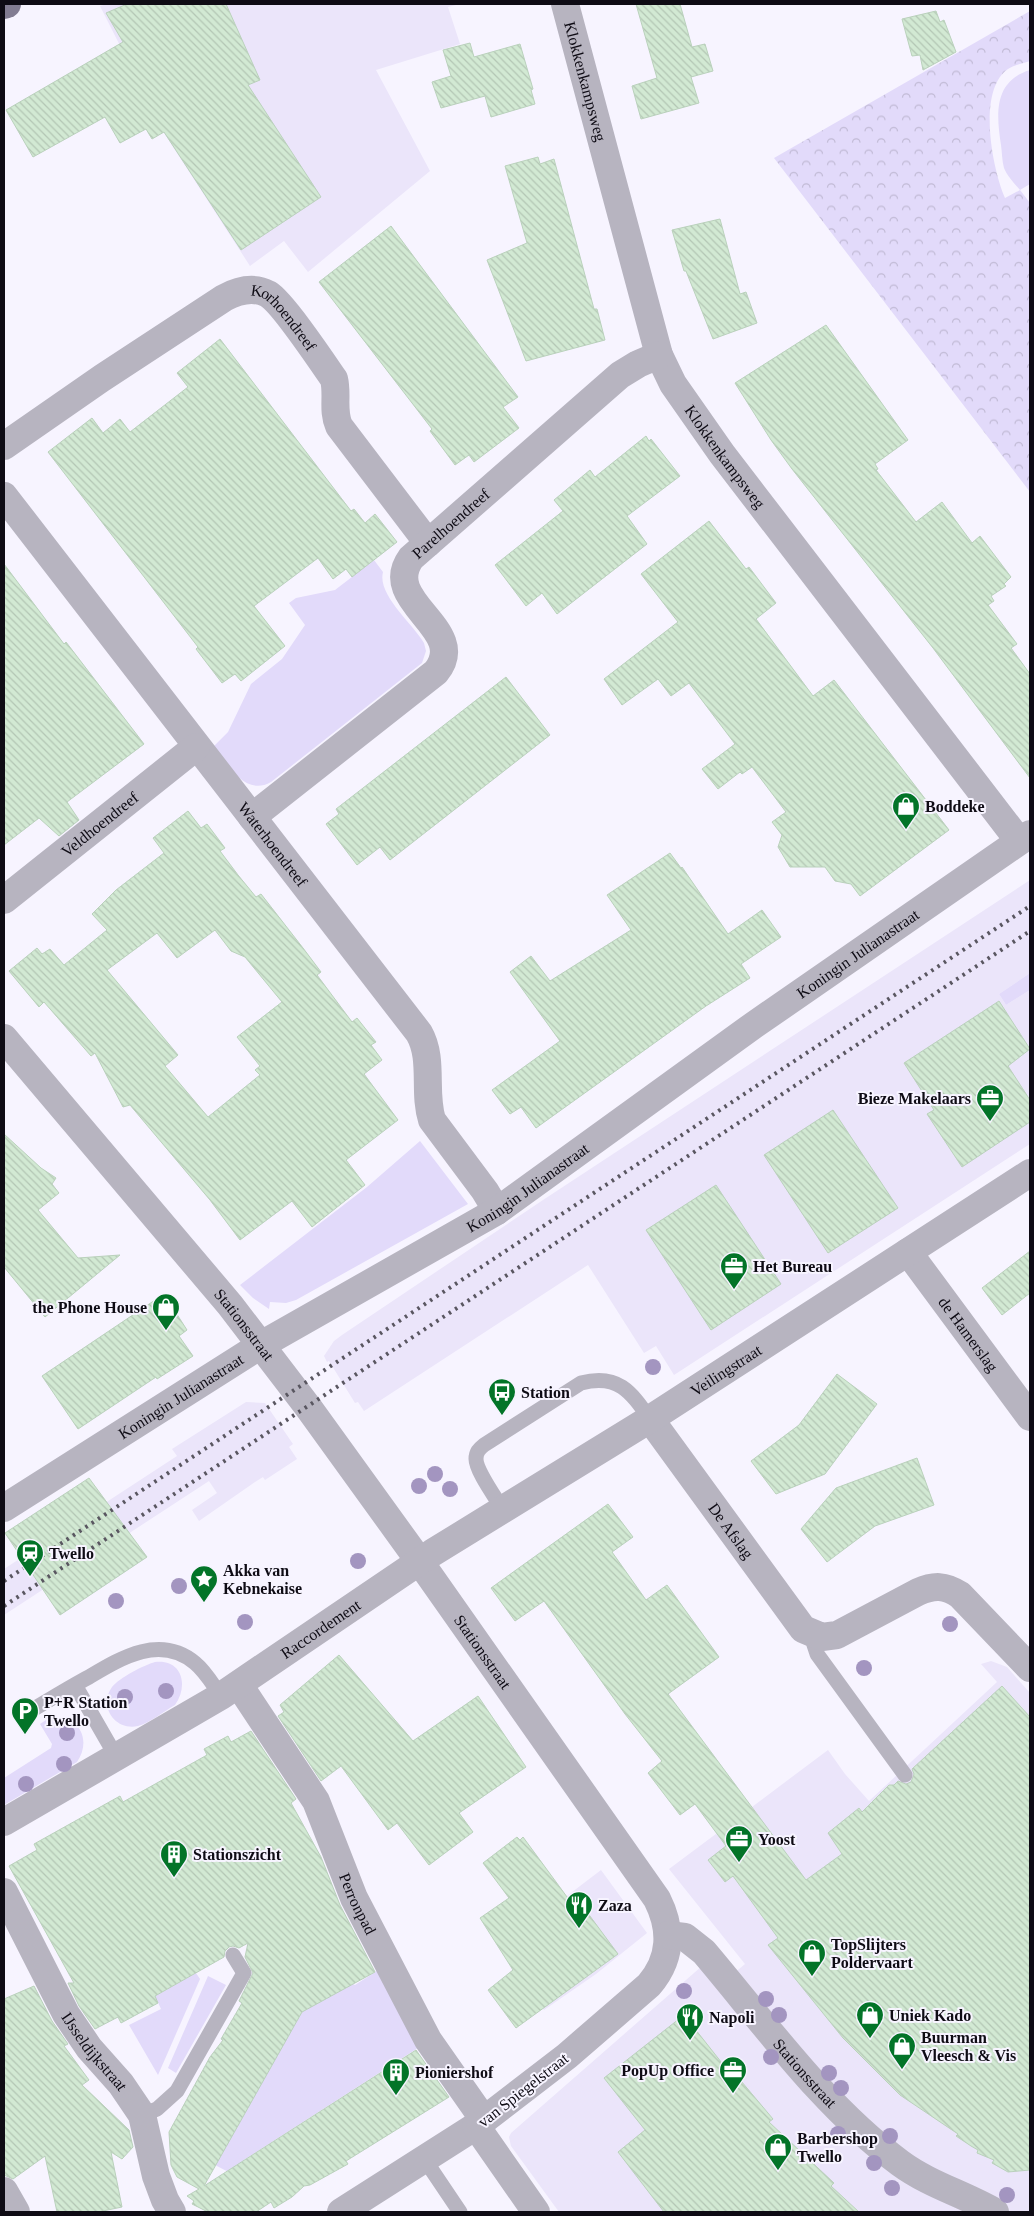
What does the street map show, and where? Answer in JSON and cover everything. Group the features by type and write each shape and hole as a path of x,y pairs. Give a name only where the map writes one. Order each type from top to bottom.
{"street":[{"name":"Klokkenkampsweg","path":"565,4 659,355 673,384 722,454 1025,838"},
{"name":"Korhoendreef","path":"4,446 102,378 224,298 240,291 259,291 275,300 334,379 336,387 335,411 339,426 428,543"},
{"name":"Parelhoendreef","path":"252,816 436,672 441,666 445,653 443,639 409,595 404,581 404,572 408,563 428,543 620,376 638,364 659,355"},
{"name":"Waterhoendreef","path":"4,496 196,747 252,816 419,1033 426,1054 429,1107 432,1120 485,1191 497,1211"},
{"name":"Veldhoendreef","path":"4,900 196,747"},
{"name":"Koningin Julianastraat","path":"4,1508 261,1345 497,1211 685,1074 1025,838"},
{"name":"Stationsstraat","path":"4,1038 230,1305 337,1446 657,1899 662,1910 668,1935 685,1937 704,1952 839,2111 874,2143 926,2180 995,2212"},
{"name":"Veilingstraat","path":"420,1562 650,1419 1030,1173"},
{"name":"de Hamerslag","path":"908,1252 1030,1418"},
{"name":"De Afslag","path":"650,1419 799,1625 815,1635"},
{"name":"Raccordement","path":"4,1822 230,1691 420,1562"},
{"path":"815,1635 822,1637 837,1635 925,1589 932,1587 947,1588 960,1595 1030,1668"},
{"name":"Perronpad","path":"230,1691 316,1801 354,1898 428,2040 536,2212"},
{"name":"IJsseldijkstraat","path":"4,1892 66,2014 89,2048 121,2084 142,2115 156,2176 165,2200 172,2212"},
{"name":"van Spiegelstraat","path":"341,2212 426,2160 480,2123 567,2056 649,1985 659,1974 665,1961 668,1935"},
{"path":"4,2191 16,2212"}],"lane":[{"path":"503,1510 479,1468 476,1459 477,1452 484,1445 582,1383 608,1381 622,1386 631,1392 650,1419"},
{"path":"815,1635 814,1645 817,1654 905,1775"},
{"path":"32,1710 135,1652 153,1649 178,1653 195,1662 202,1670 230,1691"},
{"path":"74,1685 117,1758"},
{"path":"142,2115 167,2101 184,2079 244,1973 233,1955"},
{"path":"426,2160 460,2212"}],"shaded area":[{"path":"107,4 460,4 448,7 460,44 376,70 430,171 308,272 284,241 250,266 164,133 100,6"},
{"path":"1030,880 1030,973 999,994 1006,1005 1030,990 1030,1144 674,1375 656,1346 644,1353 588,1265 364,1411 358,1402 355,1403 324,1356 334,1341 543,1200"},
{"path":"246,1402 265,1403 293,1444 289,1447 297,1459 265,1480 263,1477 255,1482 199,1521 192,1510 217,1493 209,1481 4,1615 4,1569 177,1456 172,1449"},
{"path":"991,1661 1007,1667 1030,1693 1030,2212 559,2212 511,2146 509,2137 511,2133 702,1966 719,1986 745,1964 669,1869 828,1750 845,1774 869,1801 997,1682 981,1664"},
{"path":"601,1870 647,1933 596,1974 544,2010 513,1969 521,1931"}],"green space":[{"path":"1030,11 1030,61 1008,69 998,79 990,111 990,130 992,150 1005,198 1020,190 1030,203 1030,492 774,158"},
{"path":"1030,70 1030,184 1020,190 1004,168 998,110 1004,90 1010,82 1018,75"},
{"path":"374,560 383,572 385,590 390,600 424,643 426,651 422,663 271,782 253,785 245,782 231,769 214,746 228,732 251,684 282,659 305,625 289,603 296,598 335,590"},
{"path":"1030,973 1030,990 1006,1005 999,994"},
{"path":"420,1141 468,1204 296,1300 286,1303 270,1302 269,1309 253,1298 240,1285 367,1187"},
{"path":"155,1662 164,1662 171,1665 177,1669 180,1675 182,1689 175,1705 138,1726 122,1725 116,1721 108,1709 108,1694 112,1687 120,1680 138,1669"},
{"path":"58,1717 73,1723 82,1734 83,1747 77,1762 4,1805 4,1778 51,1748 52,1744 40,1724 46,1720"},
{"path":"383,1967 421,2046 244,2160 251,2171 240,2178 215,2165 302,2011 353,1984 355,1985"},
{"path":"196,1973 200,1979 158,2075 129,2025 161,2009 155,1996"},
{"path":"208,1976 226,1985 176,2073 168,2068"}],"building":[{"path":"127,4 226,4 260,80 248,85 321,197 241,250 164,132 152,139 146,129 120,143 105,117 33,157 6,110 123,42 106,13"},
{"path":"636,4 680,4 692,47 705,44 713,71 691,77 699,103 641,119 632,86 657,78"},
{"path":"936,11 940,22 944,20 956,52 923,70 920,55 912,56 902,19"},
{"path":"470,43 474,57 520,44 533,89 531,90 535,104 491,117 485,96 441,108 432,82 451,76 443,50"},
{"path":"538,157 540,164 554,159 594,309 597,309 605,340 526,361 487,260 527,243 505,166"},
{"path":"720,219 740,294 746,292 757,323 713,339 686,271 684,271 672,230"},
{"path":"391,226 518,397 503,407 519,428 474,462 469,455 455,465 430,431 432,429 319,282"},
{"path":"826,325 908,440 875,464 878,469 876,470 916,522 942,502 972,543 980,536 1011,577 1004,584 1006,586 991,596 994,601 988,605 1017,644 1011,648 1030,674 1030,778 933,648 792,469 735,383"},
{"path":"220,339 351,511 354,509 365,523 375,514 397,542 352,577 346,569 333,579 318,558 254,606 285,646 241,681 235,674 222,683 196,649 198,647 48,452 92,418 103,433 120,419 130,432 188,387 177,373"},
{"path":"646,436 649,441 651,439 680,476 627,516 647,544 557,614 542,593 526,606 495,565 563,511 554,500 590,470 595,477"},
{"path":"709,521 746,569 749,567 776,603 756,619 813,696 834,680 949,830 860,896 851,884 835,881 825,867 790,867 778,847 782,835 772,822 786,812 752,767 742,774 740,772 718,789 702,769 735,744 689,683 671,696 658,679 622,705 604,679 678,622 641,574"},
{"path":"4,564 64,644 66,642 144,744 67,802 79,820 59,836 39,818 4,845"},
{"path":"506,677 550,735 390,860 380,847 357,865 326,824 339,814 336,809"},
{"path":"188,811 201,828 207,824 225,848 220,851 238,875 256,897 261,894 303,948 321,972 317,975 352,1022 357,1018 376,1042 371,1045 382,1060 364,1074 398,1120 346,1160 365,1185 312,1227 292,1201 240,1240 210,1200 130,1105 123,1107 95,1053 91,1056 44,1002 39,1007 9,971 37,948 42,954 50,949 64,965 107,930 92,914 116,890 164,853 153,838","holes":["215,930 231,951 245,957 282,1002 237,1037 260,1066 255,1070 260,1075 208,1117 165,1066 178,1055 107,970 157,933 177,958"]},
{"path":"670,853 682,867 728,934 762,910 781,937 741,964 750,978 706,1006 536,1128 521,1107 510,1114 492,1090 560,1041 510,972 531,956 550,981 631,930 607,895"},
{"path":"999,1001 1030,1049 1008,1066 1030,1100 1030,1122 962,1167 927,1114 934,1110 904,1063"},
{"path":"833,1110 898,1208 828,1253 764,1155"},
{"path":"4,1134 41,1168 56,1178 52,1184 59,1193 38,1210 78,1258 120,1255 45,1317 4,1267"},
{"path":"716,1185 781,1284 711,1330 646,1230"},
{"path":"1030,1251 1030,1293 1002,1315 982,1288"},
{"path":"164,1294 187,1330 179,1336 193,1356 157,1379 156,1377 78,1429 42,1376"},
{"path":"837,1374 877,1404 825,1474 776,1494 751,1461 799,1425"},
{"path":"917,1458 934,1505 875,1526 827,1562 801,1529 836,1488"},
{"path":"89,1478 147,1557 60,1615 5,1533"},
{"path":"608,1504 633,1537 612,1552 646,1600 667,1585 719,1657 668,1694 806,1880 842,1854 828,1833 859,1808 862,1812 889,1785 894,1785 898,1781 906,1784 911,1782 914,1774 912,1769 1002,1686 1030,1717 1030,2170 1008,2172 992,2163 994,2160 977,2153 978,2150 956,2136 958,2134 900,2095 843,2038 768,1945 778,1938 733,1876 725,1882 708,1860 726,1846 695,1804 680,1815 648,1773 662,1761 625,1714 544,1601 515,1621 491,1588"},
{"path":"339,1655 413,1741 478,1696 526,1767 459,1813 473,1832 429,1865 397,1823 388,1830 341,1766 321,1781 278,1716 284,1712 280,1705"},
{"name":"Stationszicht","path":"251,1731 296,1799 291,1803 321,1857 340,1905 375,1972 302,2012 204,2186 416,2050 449,2097 346,2161 348,2164 310,2185 304,2186 292,2197 274,2208 271,2202 256,2212 208,2212 192,2204 194,2201 187,2196 199,2189 177,2177 171,2165 169,2132 210,2057 223,2040 221,2039 242,2003 239,2001 253,1973 245,1957 248,1943 239,1948 229,1947 225,1951 224,1957 155,1996 158,2003 121,2023 118,2017 95,2029 79,2006 68,1983 74,1983 9,1866 37,1850 34,1844 120,1796 123,1802 207,1755 204,1749 228,1736 231,1742"},
{"path":"517,1837 520,1840 523,1837 570,1901 574,1898 584,1908 618,1954 516,2028 488,1990 513,1970 480,1918 509,1898 483,1863"},
{"path":"34,1986 52,2021 68,2044 64,2046 89,2080 82,2085 129,2130 133,2147 122,2159 111,2152 122,2207 98,2212 57,2212 45,2156 13,2179 4,2175 4,1999"},
{"path":"684,2015 733,2077 736,2075 773,2119 769,2122 834,2183 831,2186 859,2212 664,2212 618,2152 645,2130 604,2078"}],"railway":[{"path":"4,1581 1030,906"},
{"path":"4,1606 1030,931"}],"place":[{"name":"Boddeke","path":"906,830"},
{"name":"Bieze Makelaars","path":"990,1122"},
{"name":"Het Bureau","path":"734,1290"},
{"name":"the Phone House","path":"166,1331"},
{"name":"Station","path":"502,1416"},
{"name":"Twello","path":"30,1577"},
{"name":"Akka van Kebnekaise","path":"204,1603"},
{"name":"P+R Station Twello","path":"25,1735"},
{"name":"Yoost","path":"739,1863"},
{"name":"Stationszicht","path":"174,1878"},
{"name":"Zaza","path":"579,1929"},
{"name":"TopSlijters Poldervaart","path":"812,1977"},
{"name":"Uniek Kado","path":"870,2039"},
{"name":"Napoli","path":"690,2041"},
{"name":"Buurman Vleesch & Vis","path":"902,2070"},
{"name":"PopUp Office","path":"733,2094"},
{"name":"Pioniershof","path":"396,2096"},
{"name":"Barbershop Twello","path":"778,2171"}]}
